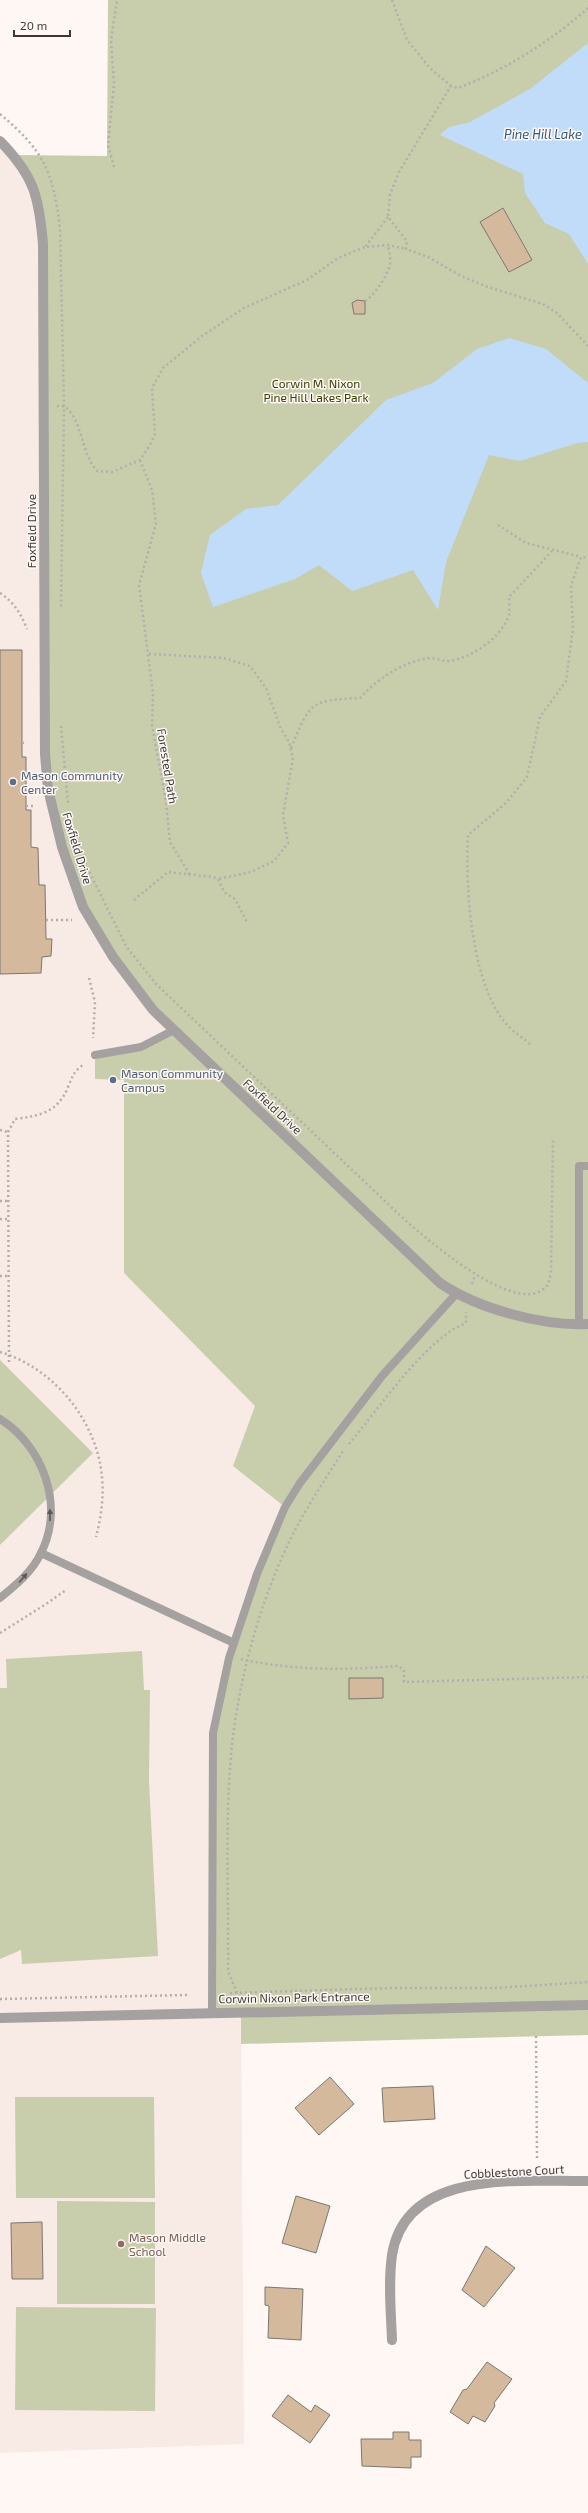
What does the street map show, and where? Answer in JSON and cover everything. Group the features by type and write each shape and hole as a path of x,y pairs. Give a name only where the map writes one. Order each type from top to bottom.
{"street":[{"name":"Foxfield Drive","path":"0,141 14,155 32,184 40,213 43,252 45,746 48,790 62,847 83,907 113,957 144,999 174,1030 440,1283 456,1294 484,1306 556,1323 584,1324"},
{"name":"Corwin Nixon Park Entrance","path":"0,2018 212,2012 588,2005"},
{"name":"Cobblestone Court","path":"392,2340 392,2254 402,2228 419,2206 444,2191 471,2184 588,2181"}],"lane":[{"path":"95,1055 140,1047 174,1030"},
{"path":"584,1324 579,1166 588,1166"},
{"path":"212,2012 213,1733 234,1643 256,1574 285,1507 300,1483 382,1376 456,1294"},
{"path":"0,1419 16,1429 37,1455 49,1486 51,1520 41,1553 23,1579 0,1598"},
{"path":"41,1553 234,1643"}],"path":[{"path":"114,167 108,145 114,84 111,41 117,0"},
{"path":"392,0 407,40 430,68 451,86 458,88 498,71 537,47 588,8"},
{"path":"366,247 388,218 390,194 399,172 451,86"},
{"path":"0,114 37,148 49,173 57,203 62,269 64,406 60,611"},
{"path":"388,218 407,241 406,249"},
{"path":"55,406 64,406 74,416 88,462 97,471 112,472 140,460 155,434 152,388 163,368 202,336 244,308 307,280 338,258 366,247 388,245 406,249 428,257 461,276 488,287 543,304 557,313 588,346"},
{"path":"365,301 370,298 388,271 391,263 388,245"},
{"name":"Forested Path","path":"140,460 152,490 156,524 139,585 150,654 153,693 152,725 166,802 170,842 190,874"},
{"path":"498,525 526,543 552,551 588,558"},
{"path":"291,748 307,711 313,706 334,699 360,698 371,686 407,665 431,658 445,661 470,656 494,637 508,615 509,597 552,551"},
{"path":"530,1044 508,1026 491,999 481,969 472,930 468,893 466,868 468,835 506,803 527,777 540,717 566,681 572,628 571,586 581,557"},
{"path":"0,593 21,614 27,629"},
{"path":"150,654 223,658 250,666 266,688 281,729 291,748 293,758 291,775 283,815 288,843 274,861 251,872 218,880"},
{"path":"61,719 62,758 68,808"},
{"path":"22,743 27,742"},
{"path":"26,806 35,806"},
{"path":"74,830 80,851"},
{"path":"82,859 126,946 156,984 406,1221 447,1255 475,1275 512,1290 529,1293 542,1291 548,1284 552,1271 553,1139"},
{"path":"134,900 168,872 213,877 218,880 224,892 235,899 247,922"},
{"path":"46,920 72,920"},
{"path":"89,978 95,1002 93,1038"},
{"path":"9,1362 8,1132 16,1119 49,1113 61,1102 73,1072 83,1065"},
{"path":"0,1130 8,1132"},
{"path":"0,1201 8,1201"},
{"path":"0,1219 9,1219"},
{"path":"472,1284 475,1275"},
{"path":"0,1276 8,1276"},
{"path":"237,1993 228,1971 229,1793 233,1735 248,1661 274,1579 293,1534 316,1493 345,1449 418,1361 444,1334 466,1323 466,1316"},
{"path":"0,1352 10,1355 43,1373 73,1403 93,1438 102,1476 101,1517 96,1537"},
{"path":"0,1633 66,1590"},
{"path":"241,1659 293,1666 367,1668 398,1666 404,1670 404,1682 588,1677"},
{"path":"230,1993 391,1988 495,1988 588,1982"},
{"path":"0,1999 187,1995"},
{"path":"536,2036 537,2159"}],"shaded area":[{"path":"0,141 32,184 440,1283 241,2011 244,2444 0,2453"}],"green space":[{"name":"Corwin M. Nixon Pine Hill Lakes Park","path":"108,0 588,0 588,2035 241,2044 241,2012 212,2012 213,1733 229,1658 285,1507 233,1466 255,1406 124,1273 124,1080 95,1079 95,1055 141,1047 173,1031 153,1010 83,907 48,789 40,205 14,155 107,156"},
{"path":"0,1360 93,1453 0,1545"},
{"path":"142,1651 144,1690 150,1690 149,1781 158,1956 22,1964 21,1950 0,1959 0,1688 7,1688 6,1659"},
{"path":"15,2097 154,2097 155,2198 16,2198"},
{"path":"57,2201 155,2202 155,2304 57,2304"},
{"path":"16,2307 156,2308 155,2411 15,2410"}],"water":[{"name":"Pine Hill Lake","path":"588,43 588,264 569,234 545,223 525,193 523,174 440,135 449,127 470,122 530,89"},
{"path":"509,338 546,349 588,383 588,442 577,443 520,461 489,455 446,562 438,610 413,570 352,591 319,565 295,579 213,607 201,573 210,535 246,509 278,505 386,400 433,383 477,349"}],"building":[{"path":"503,208 532,260 509,272 480,222"},
{"path":"357,300 365,301 365,314 354,314 352,303"},
{"name":"Mason Community Center","path":"0,650 22,650 22,757 26,757 26,810 31,810 31,847 38,848 39,885 45,885 46,939 52,939 51,956 42,957 41,973 0,974"},
{"path":"349,1678 383,1678 383,1698 349,1699"},
{"path":"330,2077 354,2104 319,2135 295,2108"},
{"path":"433,2086 435,2119 384,2122 382,2088"},
{"path":"296,2196 330,2206 316,2253 282,2243"},
{"path":"42,2222 43,2279 12,2279 11,2223"},
{"path":"486,2246 515,2268 484,2307 462,2290"},
{"path":"265,2287 303,2289 301,2340 268,2338 269,2306 265,2305"},
{"path":"487,2362 512,2379 494,2403 495,2406 485,2422 473,2416 468,2424 450,2412 463,2390 467,2389"},
{"path":"288,2395 311,2412 315,2405 330,2415 310,2443 272,2416"},
{"path":"393,2432 409,2432 409,2440 421,2440 421,2457 411,2457 411,2468 362,2466 361,2439 393,2439"}],"place":[{"name":"Mason Community Center","path":"13,782"},
{"name":"Mason Community Campus","path":"113,1080"},
{"name":"Mason Middle School","path":"121,2244"}]}
